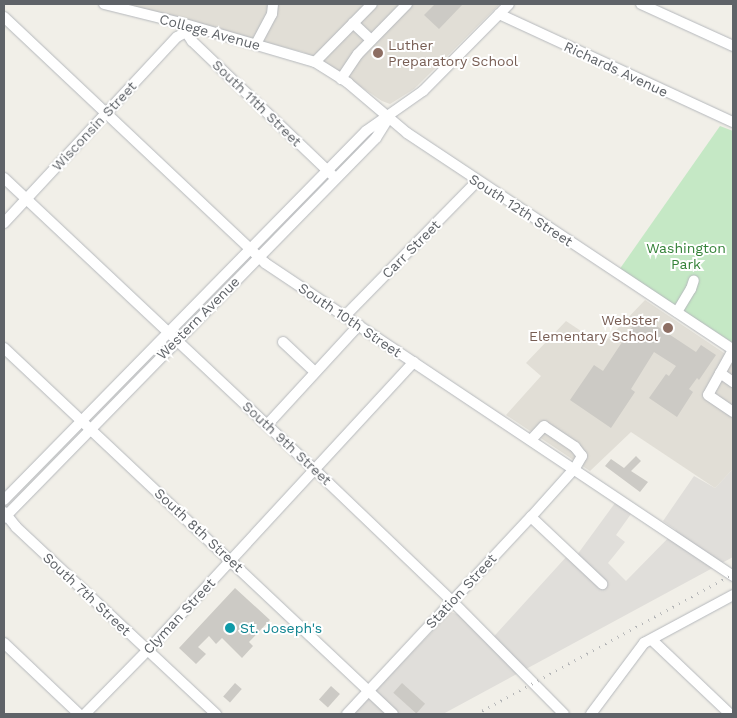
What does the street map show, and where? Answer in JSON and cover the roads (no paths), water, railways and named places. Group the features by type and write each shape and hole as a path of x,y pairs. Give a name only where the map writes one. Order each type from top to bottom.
{"street":[{"name":"College Avenue","path":"104,4 185,28 256,44 315,62"},
{"path":"256,44 272,14 273,4"},
{"path":"315,62 372,4"},
{"path":"341,79 358,54 407,4"},
{"name":"Western Avenue","path":"4,500 366,131 423,91 509,4"},
{"path":"641,4 733,46"},
{"name":"Richards Avenue","path":"499,14 733,122"},
{"name":"South 10th Street","path":"4,17 259,258 575,468 733,576"},
{"path":"353,23 371,40"},
{"name":"Wisconsin Street","path":"4,223 185,28"},
{"name":"South 11th Street","path":"185,28 198,47 336,179"},
{"name":"South 12th Street","path":"315,62 341,79 389,116 406,133 733,350"},
{"name":"Western Avenue","path":"5,515 376,138 389,116"},
{"name":"South 9th Street","path":"4,178 452,601 564,714"},
{"name":"Carr Street","path":"345,316 477,181"},
{"path":"677,312 691,289 694,280"},
{"path":"267,425 359,325"},
{"path":"283,342 315,372"},
{"name":"South 8th Street","path":"4,348 393,714"},
{"path":"733,350 708,395 733,412"},
{"name":"Clyman Street","path":"85,714 148,650 414,362"},
{"path":"720,373 733,382"},
{"path":"531,440 544,426 561,436 575,446 582,456 575,468"},
{"name":"Station Street","path":"347,714 532,517 575,468"},
{"name":"South 7th Street","path":"5,515 216,714"},
{"path":"532,517 602,584"},
{"path":"591,714 644,643 733,596"},
{"path":"652,640 730,714"},
{"path":"6,649 79,714"}],"railway":[{"path":"476,714 733,574"}],"place":[{"name":"Luther Preparatory School","path":"378,53"},
{"name":"Webster Elementary School","path":"668,328"},
{"name":"St. Joseph's","path":"230,628"}],"park label":[{"name":"Washington Park","path":"686,256"}]}
